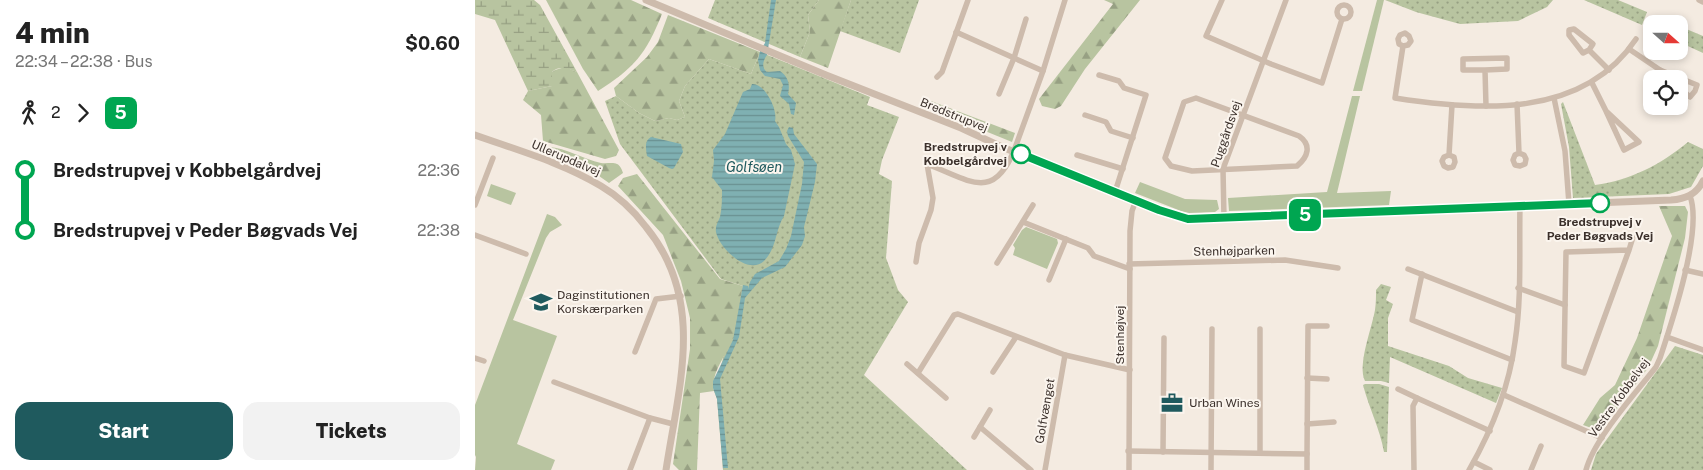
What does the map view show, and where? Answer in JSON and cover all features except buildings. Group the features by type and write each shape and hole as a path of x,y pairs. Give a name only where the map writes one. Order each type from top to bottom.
{"street":[{"name":"Bredstrupvej","path":"646,0 765,48 825,75 961,128 1014,152 1181,217 1193,219 1224,218 1671,200 1690,196"},
{"path":"937,77 942,72 968,0"},
{"path":"916,262 919,243 931,210 933,198 927,164 975,182 991,182 999,176 1014,152 1043,71 1065,0"},
{"path":"1222,0 1206,36 1322,82 1342,19"},
{"name":"Puggårdsvej","path":"1224,218 1223,169 1286,0"},
{"path":"1699,0 1703,2"},
{"path":"999,94 1014,58 1026,19"},
{"path":"1574,29 1593,44 1589,50 1583,53 1569,35 1569,30 1574,29"},
{"path":"956,32 1043,71"},
{"path":"1403,46 1395,98 1452,105 1485,106 1517,104 1554,98 1574,91 1592,83 1609,70 1636,39"},
{"path":"1629,49 1660,70"},
{"path":"1589,50 1609,70"},
{"path":"1507,58 1507,69 1485,70 1463,70 1463,59 1507,58"},
{"path":"1485,70 1485,106"},
{"path":"1099,75 1119,80 1124,88 1146,95 1115,192"},
{"path":"1688,81 1697,85 1690,97 1688,95"},
{"path":"1592,83 1624,150 1639,142 1606,111"},
{"path":"1196,98 1299,136 1307,145 1307,153 1303,162 1297,166 1223,169 1185,170 1171,166 1165,158 1184,102 1196,98"},
{"path":"1554,98 1565,151 1569,204"},
{"path":"1517,104 1519,153"},
{"path":"1449,155 1452,105"},
{"path":"1085,115 1106,122 1111,131 1133,138"},
{"name":"Ullerupdalvej","path":"476,137 572,172 602,186 626,205 658,241 672,268 681,296 684,323 684,350 666,470"},
{"path":"1077,155 1123,169"},
{"path":"475,205 493,158"},
{"path":"1690,196 1697,191 1703,181"},
{"name":"Vestre Kobbelvej","path":"1586,470 1592,454 1602,438 1655,367 1667,337 1689,256 1693,217 1690,196"},
{"name":"Stenhøjvej","path":"1129,470 1129,266 1131,218 1136,200"},
{"path":"997,263 1033,205"},
{"path":"1469,470 1490,431 1504,395 1516,341 1520,205"},
{"path":"1023,222 1088,248 1094,256 1129,266"},
{"path":"475,235 526,254"},
{"path":"1629,250 1566,252 1564,366 1584,373 1629,250 1633,237"},
{"path":"1049,280 1066,239"},
{"name":"Stenhøjparken","path":"1129,266 1285,260 1339,268"},
{"path":"1408,269 1517,312"},
{"path":"1685,270 1703,274"},
{"path":"1422,274 1411,320 1512,360"},
{"path":"1518,288 1565,305"},
{"path":"635,352 656,299 681,296"},
{"path":"918,373 954,315 958,314 1065,355 1129,370"},
{"path":"1307,470 1307,326 1327,326"},
{"path":"1211,470 1212,329"},
{"path":"1259,453 1260,329"},
{"path":"993,372 1016,337"},
{"path":"1667,337 1703,350"},
{"path":"1163,452 1164,338"},
{"name":"Golfvænget","path":"1045,470 1065,355"},
{"path":"475,358 484,361"},
{"path":"907,364 946,398"},
{"path":"1307,378 1327,380"},
{"path":"555,382 650,418 673,424"},
{"path":"1398,389 1490,431"},
{"path":"1504,395 1602,438"},
{"path":"1414,470 1413,406 1417,398"},
{"path":"974,437 990,410"},
{"path":"630,470 650,418"},
{"path":"1307,424 1334,422"},
{"path":"980,427 1031,470"},
{"path":"1531,470 1541,446"},
{"path":"1129,450 1307,454"},
{"path":"1474,462 1490,470"}],"green space":[{"path":"475,0 534,0 540,5 577,72 564,68 555,70 552,72 552,86 528,91 495,20 475,14"},
{"path":"546,0 631,0 662,14 650,40 637,59 621,75 598,91 583,69"},
{"path":"715,0 819,0 808,15 810,32 800,57 708,18"},
{"path":"819,0 851,0 828,68 800,57 810,32 808,15"},
{"path":"851,0 919,0 900,53 840,31"},
{"path":"1104,0 1140,0 1085,69 1061,106 1055,109 1042,106 1039,99 1113,4"},
{"path":"1377,0 1384,0 1362,91 1353,91"},
{"path":"1385,0 1553,0 1547,7 1518,21 1460,24 1416,12"},
{"path":"1584,0 1618,0 1647,12 1646,15 1643,15 1642,25"},
{"path":"668,15 760,52 751,74 709,59 685,86 679,101 685,117 677,120 669,118 655,121 639,113 616,96 614,88 647,57 658,42"},
{"path":"1688,30 1703,36 1703,53 1688,46"},
{"path":"760,52 870,97 867,105 899,117 882,160 879,174 892,181 886,258 898,290 908,302 864,375 967,470 723,470 717,399 714,391 743,286 721,279 620,144 605,101 616,96 639,113 655,121 669,118 677,120 685,117 679,101 685,86 709,59 751,74"},
{"path":"565,67 577,72 619,150 616,156 605,159 543,141 541,115 523,100 528,91 552,86 552,72"},
{"path":"1352,96 1360,96 1337,193 1391,191 1389,205 1229,211 1228,198 1327,192"},
{"path":"931,101 1015,133 1012,142 931,109"},
{"path":"1563,102 1595,185 1608,183 1645,170 1667,158 1688,142 1703,149 1703,166 1691,187 1669,194 1573,198 1569,147 1561,104"},
{"path":"548,147 562,149 601,163 615,163 620,166 623,173 609,183 599,176 543,153 542,150"},
{"path":"637,174 720,279 743,286 734,334 716,372 713,385 714,391 700,393 697,470 679,470 673,464 690,349 690,318 681,281 663,235 618,186 623,178"},
{"path":"1140,182 1185,199 1217,200 1219,209 1215,212 1189,213 1181,211 1135,193"},
{"path":"491,184 516,193 511,205 487,196"},
{"path":"1659,206 1685,206 1688,212 1685,238 1658,346 1648,368 1600,431 1583,425 1600,398 1615,385 1637,338 1672,236"},
{"path":"547,214 555,217 562,225 550,232 546,238 513,320 557,336 517,444 555,460 551,470 475,470 475,405"},
{"path":"1026,227 1057,239 1058,243 1047,269 1013,255 1015,248 1013,245"},
{"path":"1381,284 1391,287 1386,300 1393,304 1388,318 1388,346 1449,366 1468,378 1502,388 1496,403 1390,357 1389,383 1365,381 1363,374 1364,356 1375,310 1376,290"},
{"path":"1675,346 1703,355 1703,470 1591,470 1596,454"},
{"path":"1379,384 1389,387 1387,452 1384,452 1363,385"}],"water":[{"path":"771,0 776,0 767,55 763,66 767,72 780,71 787,79 789,85 788,94 796,103 794,115 791,114 789,104 780,96 783,85 780,79 765,76 760,70 758,60 760,51 765,43"},
{"name":"Golfsøen","path":"752,84 757,85 766,92 775,110 775,121 791,150 795,164 784,216 774,245 764,261 757,265 743,263 735,258 718,238 716,228 721,214 722,190 712,177 713,150 725,134 743,92 750,89"},
{"path":"789,127 793,128 794,134 817,164 815,182 804,227 805,236 802,245 785,267 762,278 745,298 739,337 720,379 728,468 723,468 717,399 713,388 713,381 733,340 743,285 748,286 748,289 755,274 779,261 791,236 802,184 804,162 788,136 787,131"},
{"path":"651,137 681,144 683,152 674,168 669,168 647,156 646,143"}],"bus line":[{"name":"5","path":"1021,154 1159,210 1188,219 1600,203"}],"place":[{"name":"Bredstrupvej v Kobbelgårdvej","path":"1021,154"},
{"name":"Bredstrupvej v Peder Bøgvads Vej","path":"1600,203"},
{"name":"Daginstitutionen Korskærparken","path":"541,302"},
{"name":"Urban Wines","path":"1172,403"}]}
